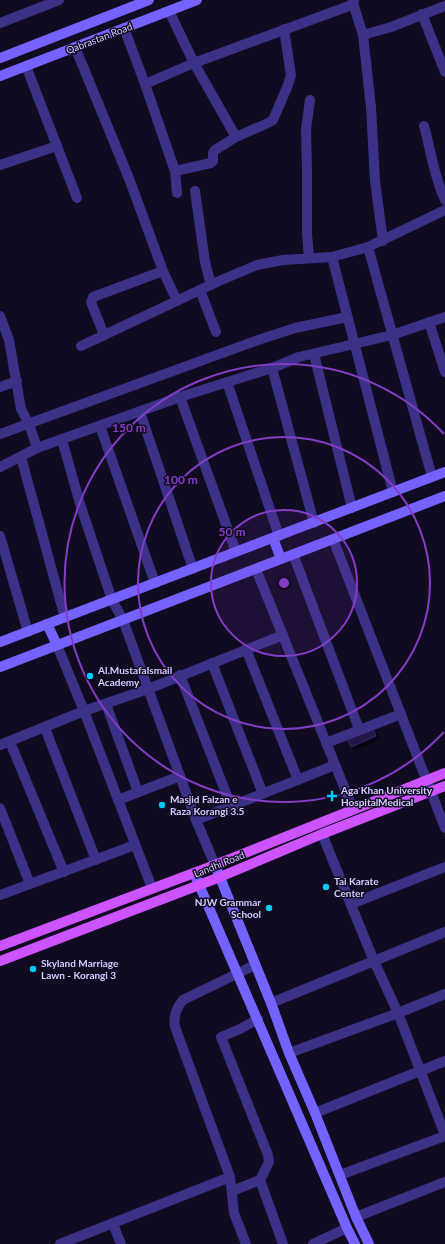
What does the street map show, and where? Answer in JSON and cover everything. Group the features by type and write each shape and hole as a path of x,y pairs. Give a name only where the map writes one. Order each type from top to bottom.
{"main road":[{"name":"Landhi Road","path":"0,946 215,865 353,809 445,774"},
{"name":"Landhi Road","path":"0,962 220,877 322,834 445,786"}],"street":[{"path":"0,23 56,0"},
{"name":"Qabrastan Road","path":"0,58 149,0"},
{"name":"Qabrastan Road","path":"0,76 197,0"},
{"path":"146,84 194,63 349,6 354,1 364,35 371,107 375,181 383,241"},
{"path":"364,35 391,27 445,6"},
{"path":"169,11 194,63 236,137"},
{"path":"422,14 445,72"},
{"path":"124,28 146,84 175,171 177,193"},
{"path":"175,171 212,163 213,153 215,150 236,137 268,123 276,115 291,75 284,29"},
{"path":"75,47 130,181 163,271 177,301"},
{"path":"26,66 77,198"},
{"path":"309,258 307,234 306,129 310,100"},
{"path":"424,126 431,149 439,187 445,200"},
{"path":"0,166 57,146"},
{"path":"194,191 205,262 211,285"},
{"path":"81,346 257,265 283,260 332,257 368,248 445,210"},
{"path":"368,248 432,477"},
{"path":"332,257 393,492"},
{"path":"104,335 91,302 93,297 163,271"},
{"path":"200,290 216,332"},
{"path":"0,316 9,340 21,409 29,424 37,448"},
{"path":"0,434 258,340 296,328 347,317"},
{"path":"0,467 37,448 180,397 272,368 299,357 392,335 445,317"},
{"path":"430,322 445,372"},
{"path":"314,354 352,508"},
{"path":"272,368 314,523"},
{"path":"0,387 17,381"},
{"path":"226,382 282,559"},
{"path":"180,397 236,552"},
{"path":"140,412 193,569"},
{"path":"100,426 155,583"},
{"path":"62,440 81,507 112,600 123,620 196,820 271,1003 289,1053 315,1113 356,1217 369,1244"},
{"path":"21,456 65,618"},
{"path":"0,642 445,472"},
{"path":"0,667 445,496"},
{"path":"0,536 28,632"},
{"path":"333,539 445,828"},
{"path":"293,554 359,730"},
{"path":"256,568 353,809"},
{"path":"47,624 84,712 152,888"},
{"path":"0,745 148,689 283,635"},
{"path":"246,649 298,780"},
{"path":"212,663 264,794"},
{"path":"180,675 231,806"},
{"path":"106,704 138,792"},
{"path":"326,743 401,714"},
{"path":"45,728 96,860"},
{"path":"10,742 64,872"},
{"path":"196,820 336,765"},
{"path":"118,800 180,776"},
{"path":"0,808 30,884"},
{"path":"322,834 374,961 398,1013 445,1135 340,1175"},
{"path":"0,895 136,845"},
{"path":"351,904 445,867"},
{"path":"194,872 355,1244"},
{"path":"271,1003 445,932"},
{"path":"246,1244 234,1213 230,1177 175,1027 174,1018 178,1005 183,1000 255,965"},
{"path":"289,1053 445,994"},
{"path":"232,1191 260,1180 269,1162 268,1155 221,1037 258,1019"},
{"path":"315,1113 445,1061"},
{"path":"60,1244 230,1177"},
{"path":"260,1180 283,1244"},
{"path":"356,1217 445,1182"},
{"path":"113,1224 122,1244"},
{"path":"314,1244 347,1228"}],"building":[{"path":"372,725 376,736 351,747 346,736"}],"place":[{"name":"Al.MustafaIsmail Academy","path":"90,676"},
{"name":"Aga Khan University HospitalMedical","path":"332,796"},
{"name":"Masjid Faizan e Raza Korangi 3.5","path":"162,805"},
{"name":"Tai Karate Center","path":"326,887"},
{"name":"NJW Grammar School","path":"269,908"},
{"name":"Skyland Marriage Lawn - Korangi 3","path":"33,969"}]}
